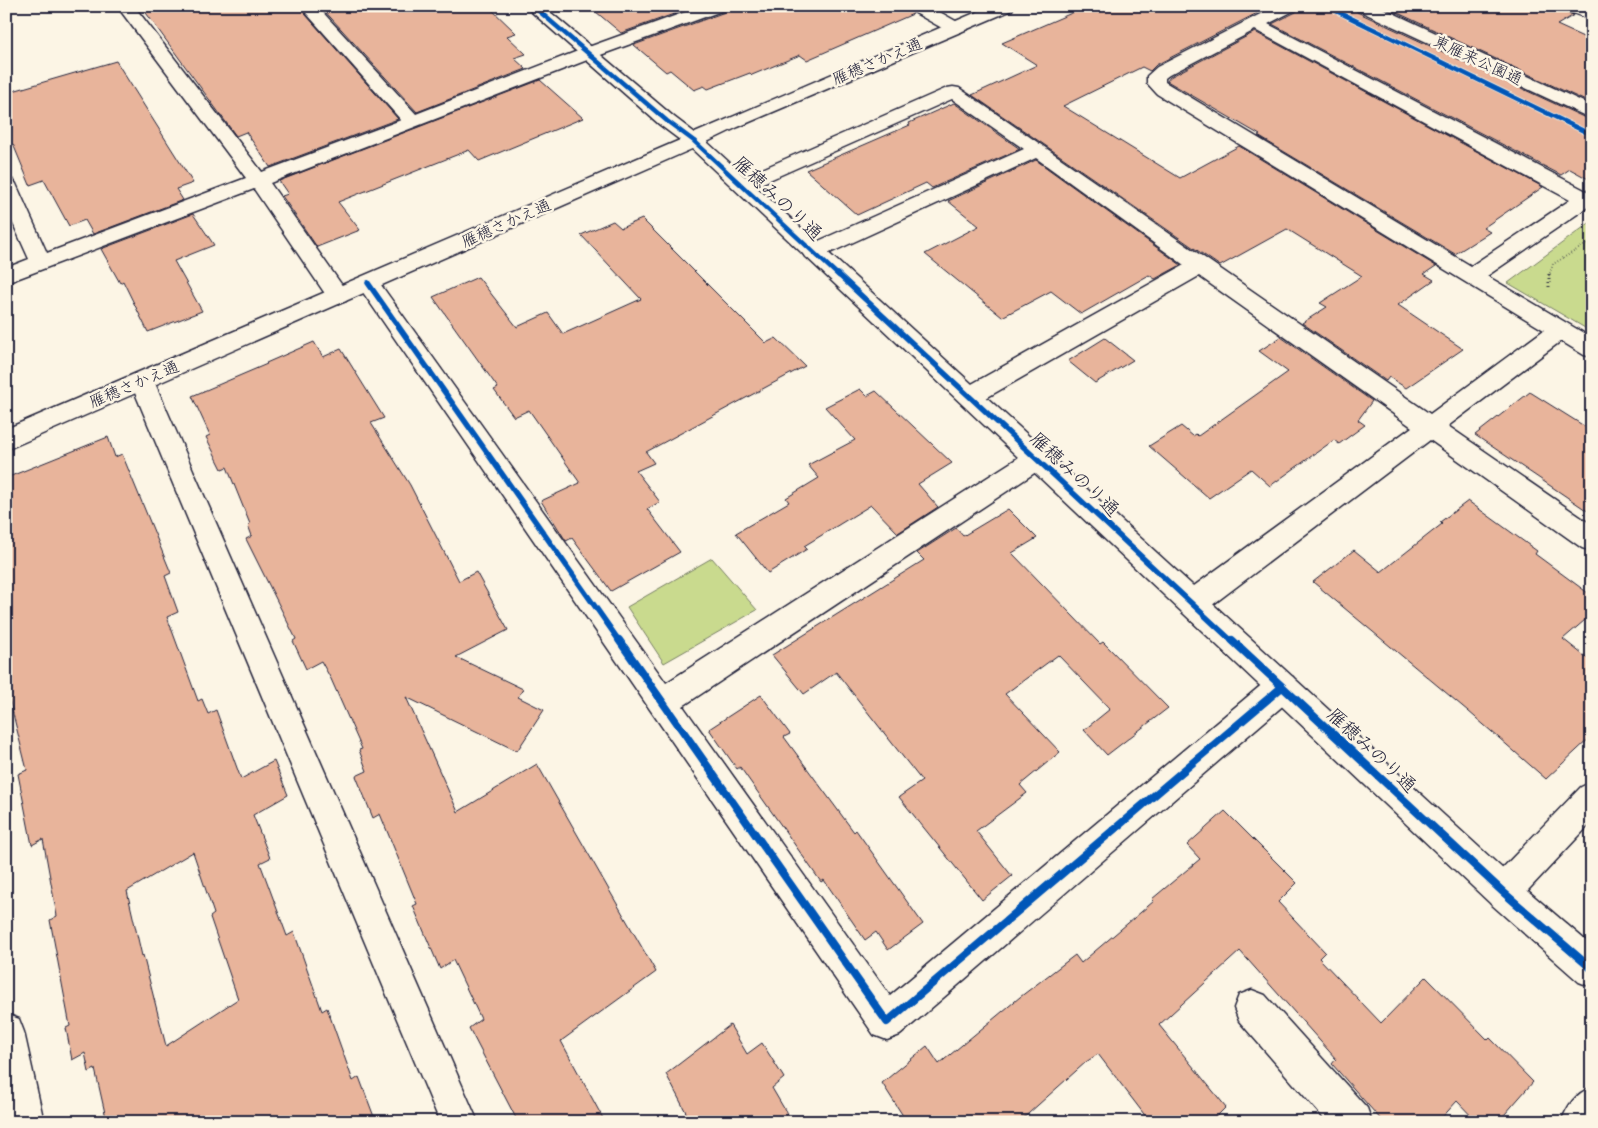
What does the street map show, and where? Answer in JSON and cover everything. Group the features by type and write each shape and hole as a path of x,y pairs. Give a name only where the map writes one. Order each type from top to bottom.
{"street":[{"path":"125,6 258,181 338,296"},
{"path":"308,6 413,122"},
{"name":"雁穂みのり通","path":"533,6 667,121 694,141 1503,892 1592,969"},
{"path":"6,276 413,122 589,53 718,6"},
{"path":"916,6 955,28"},
{"name":"雁穂さかえ通","path":"6,440 694,141 731,123 1006,6"},
{"path":"1289,6 1163,71 1156,76 1156,83 1163,90 1592,349"},
{"name":"東雁来公園通","path":"1364,6 1592,113"},
{"path":"1571,6 1592,15"},
{"path":"1254,24 1585,199 1472,276"},
{"path":"742,185 953,92 1592,540"},
{"path":"813,252 1038,150"},
{"path":"6,184 41,263"},
{"path":"970,396 1200,266"},
{"path":"368,283 887,1022 1282,688"},
{"path":"1193,603 1560,330"},
{"path":"142,381 459,1122"},
{"path":"663,702 1036,459"},
{"path":"1503,892 1592,798"},
{"path":"1252,1008 1353,1122"},
{"path":"6,1032 25,1122"},
{"path":"1580,1122 1592,1106"}],"path":[{"path":"1550,290 1548,278 1553,264 1592,240"}],"green space":[{"path":"1592,221 1592,332 1508,283"},
{"path":"712,558 757,610 664,663 627,607"}],"building":[{"path":"141,6 298,6 398,119 270,167 246,132 236,136"},
{"path":"320,6 488,6 516,33 507,36 526,54 514,58 526,69 417,112"},
{"path":"589,6 696,6 621,33"},
{"path":"728,6 906,6 913,14 807,60 800,55 752,75 750,73 708,89 704,86 694,90 670,70 666,72 634,45 725,12"},
{"path":"1088,6 1271,6 1156,65 1150,71 1142,67 1063,106 1180,178 1239,146 1436,266 1424,274 1434,280 1398,305 1463,349 1406,388 1389,377 1386,381 1302,323 1327,307 1320,303 1362,276 1287,229 1220,266 972,95 1037,65 1002,43"},
{"path":"1299,6 1354,6 1357,12 1592,121 1592,181 1570,169 1561,175 1272,24 1296,12"},
{"path":"1383,6 1561,6 1564,12 1574,15 1557,25 1592,41 1592,104"},
{"path":"1255,32 1543,187 1483,228 1490,232 1455,254 1258,136 1260,135 1167,81 1170,77"},
{"path":"116,61 193,183 176,189 183,200 93,234 85,220 69,226 44,180 30,185 13,144 6,147 6,93"},
{"path":"540,80 583,118 479,161 469,150 338,202 360,230 317,247 282,196 288,194 279,181"},
{"path":"954,103 1020,149 932,188 926,183 857,215 806,170 910,125 909,123"},
{"path":"1036,160 1181,265 1155,279 1149,275 1081,314 1051,291 1002,317 925,254 979,226 948,201"},
{"path":"193,214 214,245 174,261 202,311 148,332 123,281 120,283 101,249"},
{"path":"642,219 766,343 776,338 805,366 646,452 654,463 636,471 660,502 647,509 680,552 611,591 572,538 566,541 541,501 580,483 529,410 514,417 494,390 498,388 433,297 478,277 517,327 548,313 563,334 641,299 581,235 613,221 621,228"},
{"path":"1281,337 1372,401 1358,420 1365,425 1339,444 1334,440 1270,486 1251,469 1209,498 1149,446 1181,426 1193,436 1196,434 1198,436 1288,372 1259,351"},
{"path":"1105,338 1133,360 1095,383 1068,361"},
{"path":"314,342 323,357 341,349 384,418 371,423 410,485 459,581 476,572 508,630 456,657 523,689 518,697 544,710 517,751 406,697 458,812 537,764 656,972 561,1041 605,1122 518,1122 469,1028 481,1019 453,960 440,969 413,906 417,904 380,814 373,818 356,776 367,771 359,750 362,749 331,679 321,661 306,669 293,641 296,639 246,539 252,536 248,525 250,524 227,467 222,469 206,437 210,435 192,396"},
{"path":"860,389 867,396 876,391 952,463 918,484 938,507 898,533 871,505 804,546 807,549 768,573 736,533 789,502 786,498 819,478 808,465 855,440 825,407"},
{"path":"1530,392 1592,431 1592,514 1475,435"},
{"path":"108,437 115,457 122,454 171,573 165,576 178,612 167,617 198,701 202,699 208,714 216,710 241,779 274,761 288,795 253,815 270,858 260,863 287,936 294,932 322,1011 327,1008 353,1081 359,1077 376,1122 107,1122 95,1069 89,1072 85,1053 72,1060 66,1028 70,1026 50,920 57,916 43,839 32,845 18,774 27,770 6,686 6,478","holes":["193,852 214,914 210,917 238,999 166,1046 127,891"]},
{"path":"1468,501 1537,551 1535,554 1592,596 1592,614 1563,639 1592,662 1592,736 1546,779 1468,711 1313,582 1354,550 1381,572"},
{"path":"1008,509 1037,538 1012,553 1100,644 1103,642 1168,708 1107,755 1084,730 1110,709 1058,655 1005,694 1060,752 1020,785 1027,793 976,831 1012,876 982,900 899,797 922,781 836,672 804,694 772,655 924,560 917,553 956,528 963,536"},
{"path":"761,695 790,734 784,737 854,832 856,830 923,924 888,950 876,932 865,940 824,880 821,882 740,767 737,769 709,729"},
{"path":"1225,811 1297,883 1278,902 1325,952 1319,958 1381,1023 1426,977 1488,1040 1490,1038 1533,1082 1498,1122 1477,1122 1457,1101 1438,1122 1383,1122 1332,1064 1336,1059 1240,951 1159,1025 1226,1107 1211,1122 1150,1122 1098,1054 1086,1062 1019,1122 907,1122 882,1083 927,1046 939,1064 1020,997 1075,955 1081,963 1200,859 1187,845"},
{"path":"730,1025 747,1054 762,1043 784,1078 772,1088 792,1122 691,1122 666,1074"}],"cycle path":[{"path":"533,6 667,121 694,141 1503,892 1592,969"},
{"path":"1326,6 1592,135"},
{"path":"368,283 887,1022 1282,687"}]}
